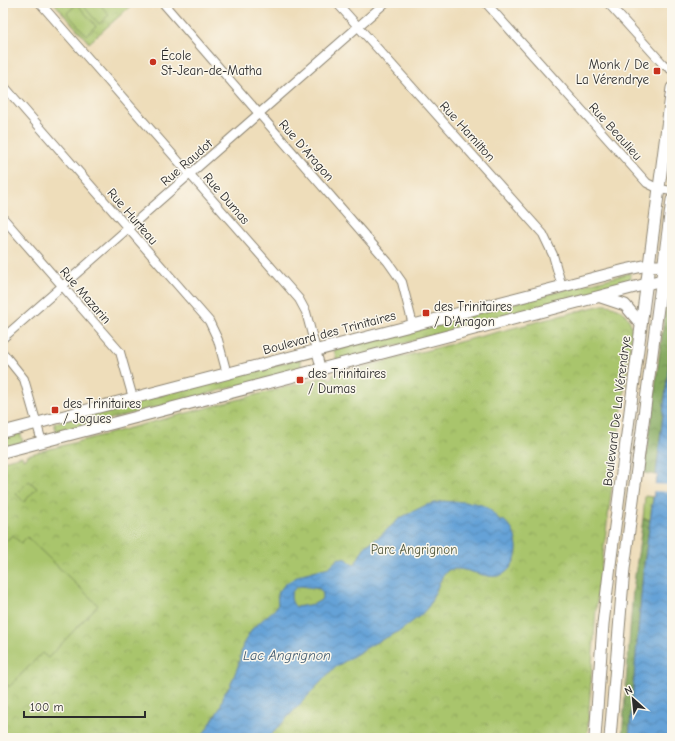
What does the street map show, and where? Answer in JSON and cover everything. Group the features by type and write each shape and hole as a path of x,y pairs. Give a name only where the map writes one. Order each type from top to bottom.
{"main road":[{"name":"Boulevard De La Vérendrye","path":"595,738 605,603 672,88"},
{"path":"610,738 624,569 672,200"},
{"name":"Boulevard des Trinitaires","path":"3,432 640,266 664,266"},
{"path":"3,452 662,280"},
{"path":"598,296 616,300 625,304 641,324"}],"street":[{"name":"Rue Dumas","path":"40,3 299,299 306,312 321,369"},
{"name":"Rue D'Aragon","path":"163,3 394,269 403,286 413,325"},
{"name":"Rue Hamilton","path":"337,3 540,231 551,247 562,287"},
{"name":"Rue Raudot","path":"3,338 385,3"},
{"name":"Rue Beaulieu","path":"486,3 641,176 651,186 672,191"},
{"path":"608,3 663,64 672,70"},
{"name":"Rue Hurteau","path":"3,85 209,321 218,340 227,374"},
{"name":"Rue Mazarin","path":"3,218 120,352 133,398"},
{"path":"3,353 24,379 42,442"}],"green space":[{"path":"54,3 134,3 89,43"},
{"path":"81,3 99,3 109,15 99,24"},
{"path":"77,4 96,26 86,35 67,13"},
{"path":"672,257 672,337 656,475 644,473"},
{"path":"630,273 632,283 337,361 334,350"},
{"name":"Parc Angrignon","path":"602,305 613,306 623,312 629,320 632,331 596,609 587,738 3,738 3,461 22,456 23,459 28,457 27,455 328,376 329,379 333,378 332,375"},
{"path":"300,359 302,369 57,433 54,423"},
{"path":"20,432 23,442 3,447 3,436"},
{"path":"29,481 37,488 24,502 16,494"},
{"path":"645,496 653,497 650,520 643,519"},
{"path":"643,519 650,520 643,573 629,738 622,738 633,590"},
{"path":"12,535 21,543 27,537 98,605 48,658 42,653 9,687 3,680 3,545"}],"water":[{"path":"672,337 672,738 629,738 643,573 655,484 658,475 656,475"},
{"name":"Lac Angrignon","path":"443,501 474,503 490,510 501,522 503,520 508,524 513,532 517,546 515,559 509,570 501,575 493,576 466,570 448,570 442,577 429,606 421,615 400,631 373,644 334,668 270,736 266,738 201,738 220,708 224,694 230,686 238,666 243,644 253,628 275,609 278,604 277,594 285,584 302,574 329,567 339,558 347,559 353,565 355,564 365,546 379,537 400,518 426,505","holes":["301,586 320,589 323,594 321,600 314,604 296,607 293,604 291,595 297,587"]}],"pier":[{"path":"653,484 672,485 672,492 652,491"}],"place":[{"name":"École St-Jean-de-Matha","path":"153,62"},
{"name":"Monk / De La Vérendrye","path":"657,71"},
{"name":"des Trinitaires / D'Aragon","path":"426,313"},
{"name":"des Trinitaires / Dumas","path":"300,380"},
{"name":"des Trinitaires / Jogues","path":"55,410"}]}
